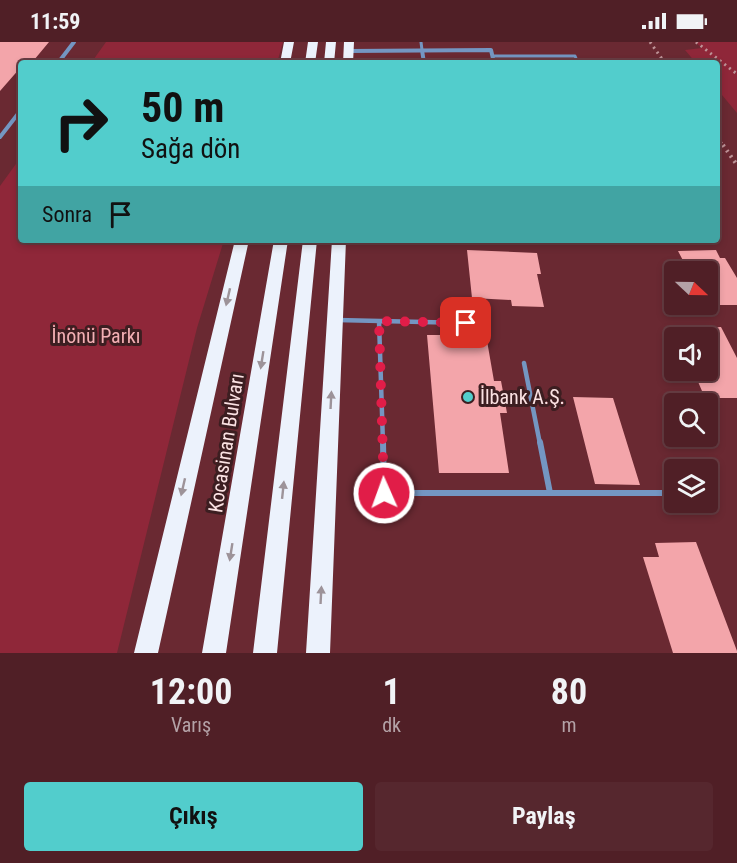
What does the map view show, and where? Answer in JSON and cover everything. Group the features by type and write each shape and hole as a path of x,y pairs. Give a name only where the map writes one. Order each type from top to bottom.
{"highway":[{"path":"286,60 289,42"},
{"path":"310,60 313,42"},
{"path":"329,60 331,42"},
{"path":"146,653 179,503 241,243"},
{"path":"268,319 269,243"},
{"name":"Kocasinan Bulvarı","path":"214,653 281,243"},
{"path":"265,653 310,243"},
{"path":"302,317 318,243"},
{"path":"318,653 339,243"}],"street":[{"path":"60,60 74,42"},
{"path":"443,42 444,50"},
{"path":"349,46 422,50 491,50 494,60"},
{"path":"422,50 424,60"},
{"path":"0,137 18,114"}],"lane":[{"path":"421,42 422,50"},
{"path":"493,56 575,56 577,60"},
{"path":"528,56 530,60"},
{"path":"335,320 466,323"},
{"path":"379,321 384,493 664,493"},
{"path":"524,363 550,493"}],"green space":[{"path":"106,42 283,42 278,60 93,60"},
{"path":"695,42 737,42 737,113 720,93 720,60 693,60 685,50 702,48"},
{"name":"İnönü Parkı","path":"18,161 18,243 223,243 197,328 117,653 0,653 0,186"}],"building":[{"path":"0,42 49,42 34,60 18,60 18,70 0,91"},
{"path":"467,250 537,253 541,274 537,274 544,307 512,306 511,300 472,298"},
{"path":"716,250 720,258 725,258 737,278 737,305 718,305 718,261 683,261 678,251"},
{"path":"718,327 721,327 737,358 737,398 718,398 718,393 703,393 698,381 718,381"},
{"name":"İlbank A.Ş.","path":"427,335 486,335 494,381 501,381 507,413 500,413 509,473 439,473"},
{"path":"573,397 613,398 640,485 595,484"},
{"path":"696,542 737,653 673,653 643,557 659,557 655,543"}],"railway":[{"path":"650,42 663,60"},
{"path":"696,42 719,60"},
{"path":"720,61 737,74"},
{"path":"720,141 724,147"},
{"path":"723,145 737,165"}],"place":[{"name":"İlbank A.Ş.","path":"468,397"}],"route":[{"path":"384,493 379,321 466,323"}]}
